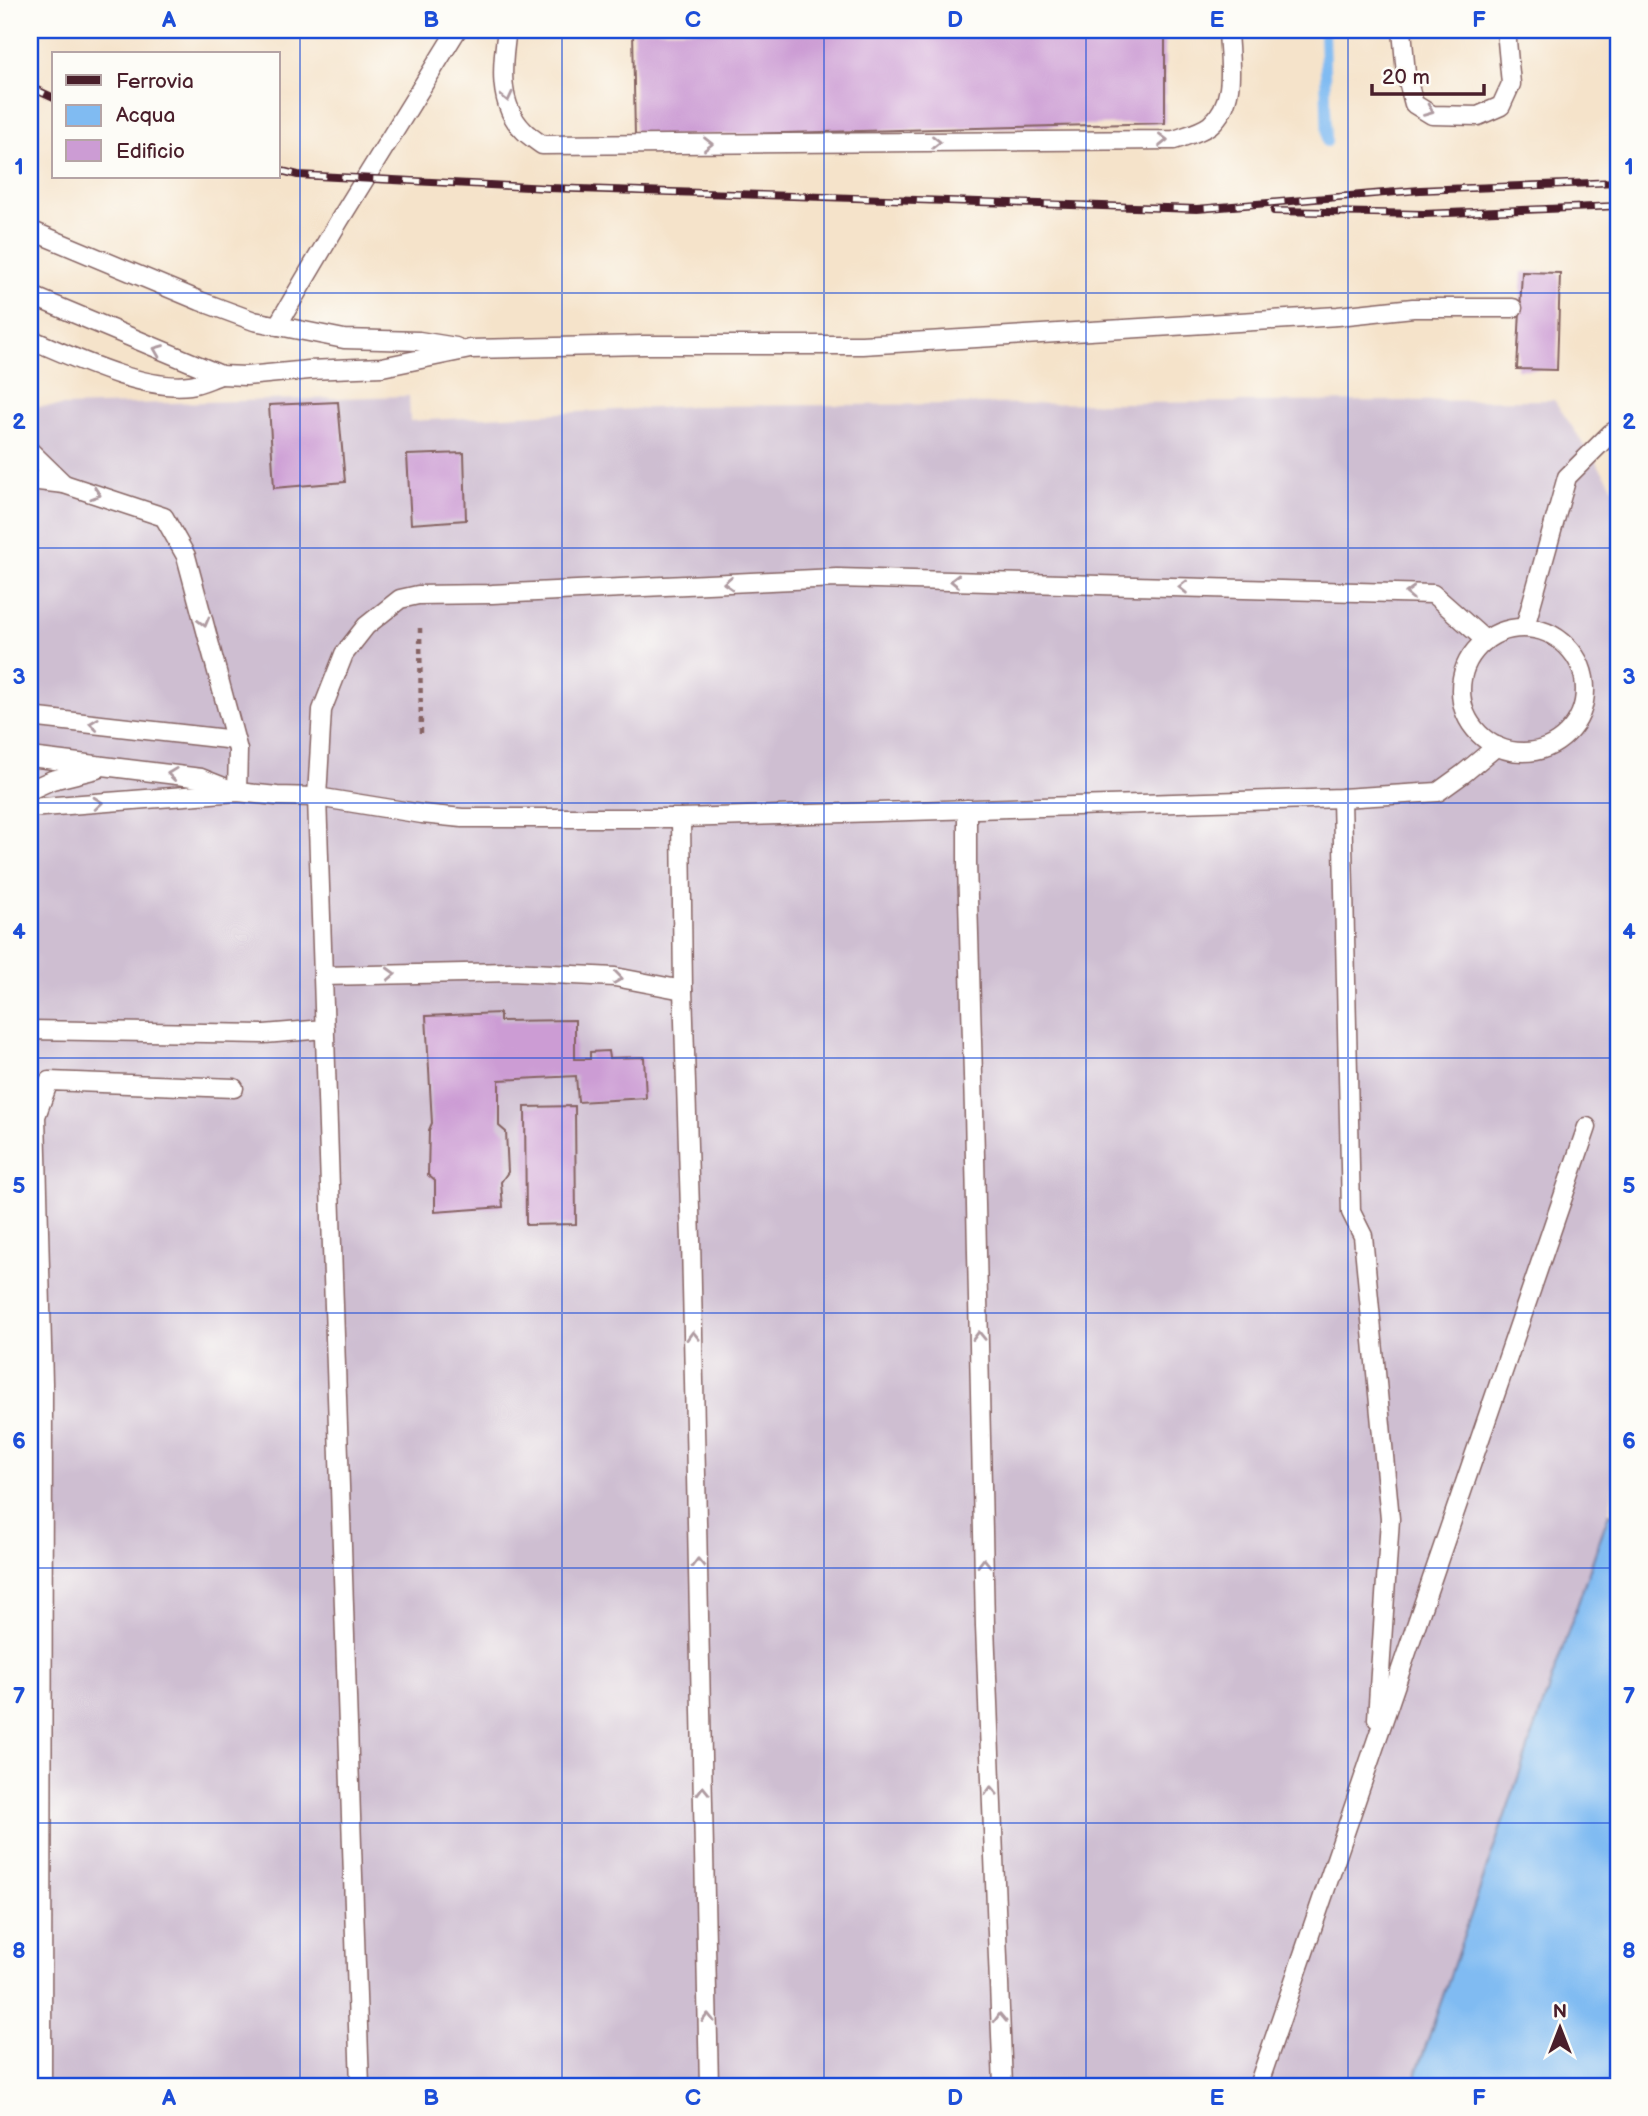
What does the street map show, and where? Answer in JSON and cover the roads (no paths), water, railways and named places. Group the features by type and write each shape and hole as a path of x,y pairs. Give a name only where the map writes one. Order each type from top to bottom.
{"lane":[{"path":"277,326 457,30"},
{"path":"508,30 502,67 507,104 523,130 542,145 1174,140 1208,127 1224,111 1230,92 1228,30"},
{"path":"1402,30 1406,74 1414,104 1432,116 1478,116 1501,106 1511,84 1506,30"},
{"path":"30,230 254,321 344,339 419,341 470,349 645,345 862,345 1338,316 1413,308 1513,308"},
{"path":"30,295 221,375"},
{"path":"30,339 111,373 159,384 190,385 221,375 246,376 382,367 470,349"},
{"path":"1525,627 1567,477 1618,429"},
{"path":"30,451 64,484"},
{"path":"30,480 64,484 164,517 186,556 238,750 237,792"},
{"path":"360,2086 317,797 321,710 344,654 366,625 400,599 418,595 837,578 1433,594 1485,640"},
{"path":"1525,627 1546,632 1564,643 1577,658 1584,676 1585,696 1580,715 1569,731 1554,744 1535,750 1516,751 1497,746 1479,734 1473,726 1467,717 1461,697 1462,675 1471,656 1485,640 1504,631 1525,627"},
{"path":"30,717 235,740"},
{"path":"30,808 237,792 317,797 462,818 681,818 1342,798 1438,792 1497,746"},
{"path":"30,757 201,778 237,792"},
{"path":"30,790 52,780 107,766"},
{"path":"1342,798 1351,1212 1363,1236 1390,1520 1375,1743"},
{"path":"967,809 985,1626 1003,2086"},
{"path":"681,818 709,2086"},
{"path":"323,976 511,972 615,977 683,990"},
{"path":"30,1030 264,1034 325,1029"},
{"path":"42,2086 43,1383 36,1116 49,1080 234,1088"},
{"path":"1258,2086 1587,1127"}],"water":[{"path":"1609,1513 1618,1516 1618,2086 1412,2086"}],"waterway":[{"path":"1324,30 1327,142"}],"railway":[{"path":"30,87 52,97"},
{"path":"280,170 298,175 548,188 1197,209 1420,190 1618,182"},
{"path":"1274,211 1423,214 1618,206"}]}
